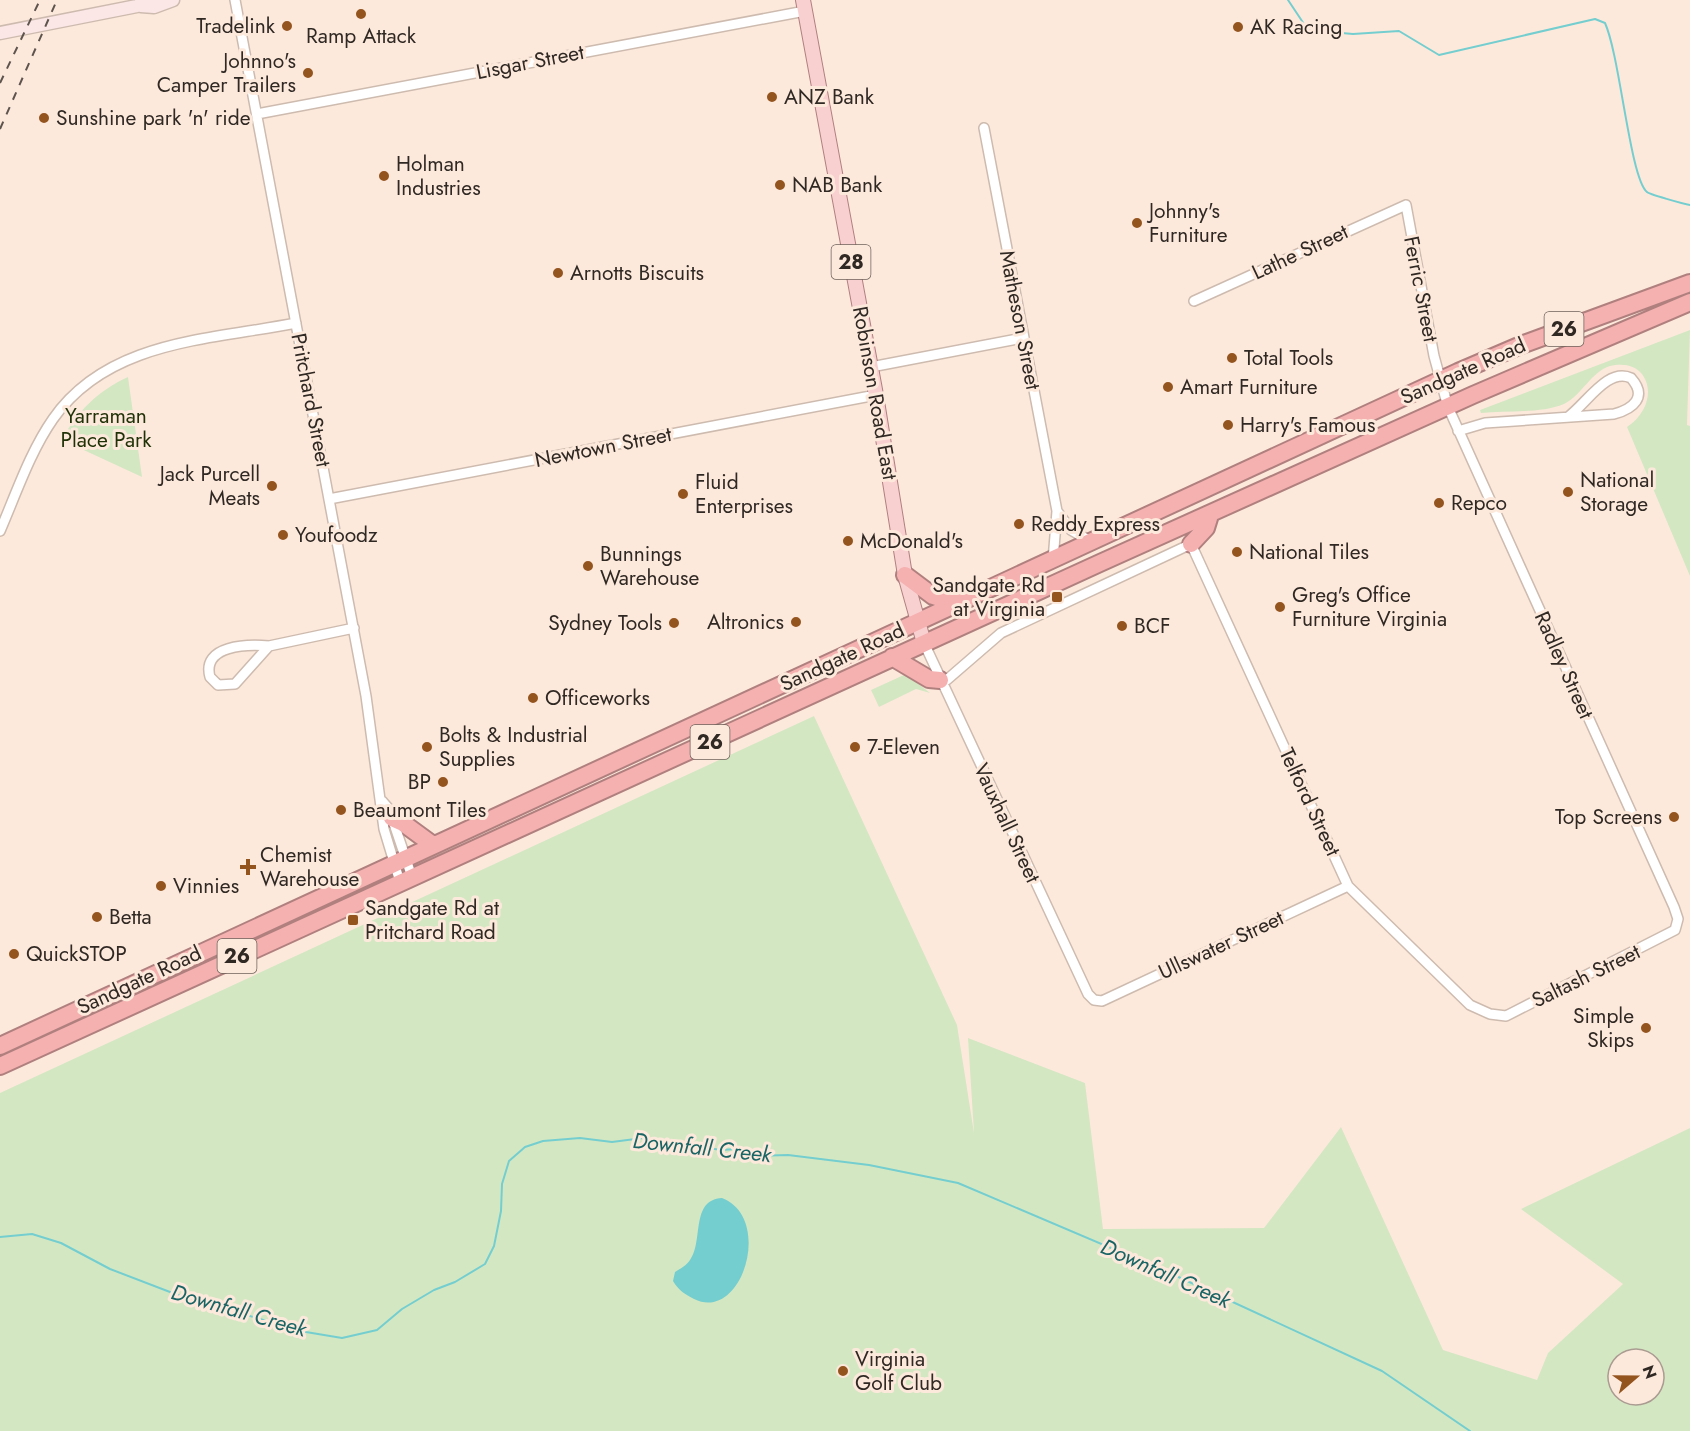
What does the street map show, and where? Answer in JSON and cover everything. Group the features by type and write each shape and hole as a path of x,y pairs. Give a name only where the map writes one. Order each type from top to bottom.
{"highway":[{"name":"Sandgate Road","path":"0,1046 1440,381 1521,345 1690,283"},
{"name":"Sandgate Road","path":"0,1066 892,657 1448,407 1688,303"},
{"path":"1191,544 1206,528 1210,515"},
{"path":"905,575 933,596 958,604"},
{"path":"892,657 929,679 941,682"},
{"path":"392,818 404,823 433,845"}],"main road":[{"name":"Robinson Road East","path":"804,6 876,395 905,575 924,643"}],"street":[{"path":"137,6 149,0"},
{"path":"0,33 137,6 154,7 173,0"},
{"name":"Pritchard Street","path":"235,0 354,627 382,801 384,830 406,880"},
{"name":"Lisgar Street","path":"256,114 804,6"},
{"name":"Matheson Street","path":"984,128 1057,511 1053,561"},
{"name":"Lathe Street","path":"1194,301 1406,205"},
{"name":"Ferric Street","path":"1406,205 1440,381 1448,407"},
{"path":"0,531 41,439 52,420 80,388 97,375 126,359 157,348 296,323"},
{"path":"871,367 1023,338"},
{"path":"1458,431 1485,423 1596,417 1626,411 1637,402 1638,389 1630,378 1616,375 1607,379 1594,395 1569,417"},
{"name":"Newtown Street","path":"329,499 876,395"},
{"name":"Radley Street","path":"1448,407 1674,907 1678,925"},
{"path":"1057,511 1071,530 1093,542"},
{"path":"941,682 1002,633 1191,544"},
{"name":"Telford Street","path":"1191,544 1348,886 1470,1005 1490,1014"},
{"path":"269,646 235,684 218,685 210,676 209,661 218,653 255,645 269,646 354,627"},
{"name":"Vauxhall Street","path":"924,643 1088,994 1094,1000"},
{"name":"Pritchard Street","path":"382,801 389,809 392,818 399,861"},
{"name":"Ullswater Street","path":"1094,1000 1102,1001 1348,886"},
{"name":"Saltash Street","path":"1490,1014 1506,1016 1666,936 1678,925"}],"green space":[{"path":"1690,330 1687,425 1690,426 1690,576 1627,427 1638,417 1645,406 1648,395 1643,375 1635,368 1624,365 1610,366 1592,378 1570,400 1555,407 1481,413 1480,410"},
{"name":"Yarraman Place Park","path":"128,377 142,477 62,440 74,420 89,403 107,388"},
{"path":"906,674 930,693 916,689 879,707 871,690"},
{"name":"Virginia Golf Club","path":"814,716 957,1025 974,1133 968,1038 1085,1083 1103,1229 1264,1228 1341,1127 1443,1350 1537,1380 1548,1353 1623,1284 1521,1209 1690,1128 1690,1431 0,1431 0,1093"}],"water":[{"path":"722,1198 738,1209 746,1226 749,1245 745,1265 738,1283 726,1296 711,1302 694,1299 680,1290 673,1281 675,1272 687,1264 694,1252 699,1223 705,1206 712,1200"}],"waterway":[{"path":"1288,0 1308,30 1353,34 1399,31 1439,55 1595,19 1605,23 1616,61 1630,141 1641,182 1649,193 1690,205"},
{"name":"Downfall Creek","path":"0,1237 32,1234 61,1243 110,1269 183,1297 306,1332 342,1338 377,1330 402,1309 485,1264 494,1246 501,1211 502,1184 509,1161 525,1147 543,1141 580,1138 612,1142 643,1138 721,1150 736,1149 756,1156 788,1155 869,1165 958,1183 1172,1274 1382,1371 1470,1431"}],"railway":[{"path":"0,83 40,0"},
{"path":"0,129 57,0"}],"place":[{"name":"Ramp Attack","path":"361,14"},
{"name":"Tradelink","path":"287,26"},
{"name":"AK Racing","path":"1238,27"},
{"name":"Johnno's Camper Trailers","path":"308,73"},
{"name":"ANZ Bank","path":"772,97"},
{"name":"Sunshine park 'n' ride","path":"44,118"},
{"name":"Holman Industries","path":"384,176"},
{"name":"NAB Bank","path":"780,185"},
{"name":"Johnny's Furniture","path":"1137,223"},
{"name":"Arnotts Biscuits","path":"558,273"},
{"name":"Total Tools","path":"1232,358"},
{"name":"Amart Furniture","path":"1168,387"},
{"name":"Harry's Famous","path":"1228,425"},
{"name":"Jack Purcell Meats","path":"272,486"},
{"name":"National Storage","path":"1568,492"},
{"name":"Fluid Enterprises","path":"683,494"},
{"name":"Repco","path":"1439,503"},
{"name":"Reddy Express","path":"1019,524"},
{"name":"Youfoodz","path":"283,535"},
{"name":"McDonald's","path":"848,541"},
{"name":"National Tiles","path":"1237,552"},
{"name":"Bunnings Warehouse","path":"588,566"},
{"name":"Sandgate Rd at Virginia","path":"1057,597"},
{"name":"Greg's Office Furniture Virginia","path":"1280,607"},
{"name":"Altronics","path":"796,622"},
{"name":"Sydney Tools","path":"674,623"},
{"name":"BCF","path":"1122,626"},
{"name":"Officeworks","path":"533,698"},
{"name":"Bolts & Industrial Supplies","path":"427,747"},
{"name":"7-Eleven","path":"855,747"},
{"name":"BP","path":"443,782"},
{"name":"Beaumont Tiles","path":"341,810"},
{"name":"Top Screens","path":"1674,817"},
{"name":"Chemist Warehouse","path":"248,867"},
{"name":"Vinnies","path":"161,886"},
{"name":"Betta","path":"97,917"},
{"name":"Sandgate Rd at Pritchard Road","path":"353,920"},
{"name":"QuickSTOP","path":"14,954"},
{"name":"Simple Skips","path":"1646,1028"},
{"name":"Virginia Golf Club","path":"843,1371"}]}
